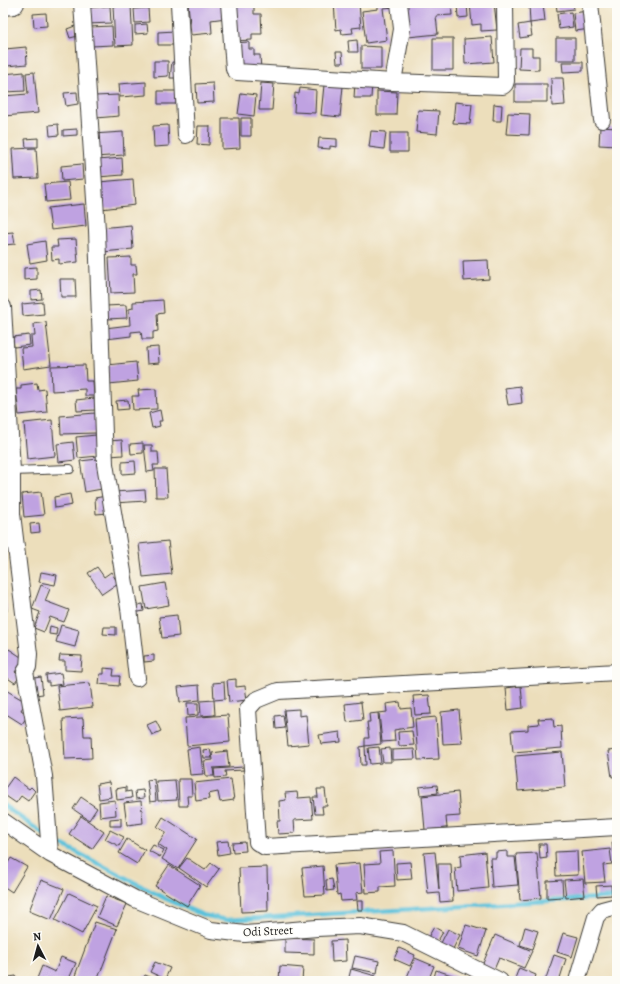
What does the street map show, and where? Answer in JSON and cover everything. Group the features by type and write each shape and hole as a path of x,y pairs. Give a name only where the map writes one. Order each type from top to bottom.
{"street":[{"path":"3,4 13,3"},
{"path":"82,3 97,230 105,464 129,608 137,678"},
{"path":"179,3 186,135"},
{"path":"229,3 234,69 237,72 394,82 503,86 505,84 505,3"},
{"path":"394,82 402,29 399,3"},
{"path":"590,3 602,120"},
{"path":"3,307 12,471 12,514 29,654 28,667 25,672 44,776 50,854"},
{"path":"617,672 278,691 256,700 248,709 257,842 265,847 617,827"},
{"name":"Odi Street","path":"5,827 50,854 135,899 211,930 245,934 360,926 403,933 500,981"},
{"path":"577,981 596,916 602,910 617,906"}],"lane":[{"path":"12,471 70,469"}],"building":[{"path":"188,3 209,3 209,5 224,4 226,18 211,20 212,33 191,35"},
{"path":"232,3 254,3 254,14 261,14 262,34 252,34 252,40 234,41"},
{"path":"334,3 359,3 361,27 352,28 353,33 342,34 341,29 336,30"},
{"path":"378,3 394,3 394,7 383,8 387,40 366,43 362,11 378,9"},
{"path":"405,3 451,3 452,15 436,16 438,34 408,37"},
{"path":"457,3 467,3 468,17 458,18"},
{"path":"470,3 494,3 497,30 481,31 481,24 472,25"},
{"path":"543,3 545,21 530,23 529,4"},
{"path":"556,3 573,3 574,9 557,11"},
{"path":"131,5 133,45 115,46 113,6"},
{"path":"110,6 111,23 88,24 87,8"},
{"path":"148,8 149,22 135,23 134,9"},
{"path":"588,11 591,29 575,31 573,13"},
{"path":"571,12 573,27 559,29 557,14"},
{"path":"46,13 47,26 34,27 33,14"},
{"path":"530,23 532,36 520,38 518,25"},
{"path":"147,24 148,33 135,34 135,25"},
{"path":"75,26 78,36 70,38 67,29"},
{"path":"112,26 113,45 91,46 90,27"},
{"path":"175,31 175,45 158,45 158,32"},
{"path":"492,37 494,62 465,64 464,39"},
{"path":"433,38 453,38 453,70 433,70"},
{"path":"556,38 575,38 575,60 556,60"},
{"path":"357,40 358,52 349,52 348,41"},
{"path":"249,42 249,49 254,49 254,55 260,55 261,70 236,71 234,43"},
{"path":"361,46 381,47 381,69 361,69"},
{"path":"26,47 27,64 7,66 5,49"},
{"path":"520,48 532,48 532,56 539,56 539,70 519,69"},
{"path":"336,52 342,52 343,63 337,63"},
{"path":"154,61 168,61 168,76 154,77"},
{"path":"172,62 181,63 179,78 170,78"},
{"path":"562,62 583,62 583,71 563,72"},
{"path":"24,72 25,91 5,92 4,74"},
{"path":"34,72 38,113 4,116 3,96 28,94 26,73"},
{"path":"551,78 563,78 565,105 552,106"},
{"path":"146,82 146,95 120,97 119,84"},
{"path":"355,82 372,83 371,98 354,98"},
{"path":"213,83 214,102 197,103 196,84"},
{"path":"261,83 274,84 272,110 259,110"},
{"path":"515,84 547,84 547,102 515,102"},
{"path":"324,85 343,86 340,117 321,115"},
{"path":"300,88 316,90 315,113 294,112 295,93 299,94"},
{"path":"158,91 176,91 176,104 158,104"},
{"path":"377,91 397,92 396,115 377,115"},
{"path":"77,92 78,104 66,106 64,93"},
{"path":"241,93 256,95 254,116 238,114"},
{"path":"118,95 119,116 96,118 95,96"},
{"path":"455,102 472,104 470,124 453,123"},
{"path":"494,104 502,105 501,121 493,121"},
{"path":"418,110 439,111 437,134 416,132"},
{"path":"508,113 530,114 529,135 506,134"},
{"path":"222,118 239,118 240,148 222,149"},
{"path":"241,118 251,118 251,136 241,136"},
{"path":"58,124 59,135 50,136 49,125"},
{"path":"168,125 169,146 154,147 153,126"},
{"path":"198,126 210,126 209,145 197,144"},
{"path":"600,127 617,128 617,146 599,145"},
{"path":"77,129 77,135 63,136 63,130"},
{"path":"371,131 386,132 384,149 369,147"},
{"path":"123,132 124,155 95,157 93,134"},
{"path":"390,133 408,133 408,152 390,152"},
{"path":"38,138 38,147 26,147 25,139"},
{"path":"319,138 337,139 337,147 330,146 330,149 318,148"},
{"path":"36,148 38,178 14,179 12,149"},
{"path":"122,158 123,175 98,177 97,160"},
{"path":"82,164 83,179 62,181 61,166"},
{"path":"133,179 135,205 101,209 99,182"},
{"path":"68,182 70,200 46,202 44,184"},
{"path":"84,204 86,226 51,230 48,208"},
{"path":"131,225 133,249 103,252 100,228"},
{"path":"13,232 15,244 4,245 3,233"},
{"path":"76,239 78,262 59,264 59,259 52,260 51,247 58,247 57,240"},
{"path":"45,241 47,260 30,263 27,244"},
{"path":"131,257 131,265 136,265 137,274 133,274 134,292 111,293 109,258"},
{"path":"488,260 489,279 464,281 463,261"},
{"path":"37,267 37,279 24,280 24,268"},
{"path":"60,279 75,279 76,297 61,297"},
{"path":"41,290 42,299 31,300 31,291"},
{"path":"163,300 164,313 157,314 158,331 153,332 153,339 142,339 141,331 131,332 131,336 106,339 105,328 130,325 129,309 133,308 133,302"},
{"path":"43,302 44,314 23,316 22,304"},
{"path":"126,305 127,318 107,319 106,306"},
{"path":"46,322 51,365 23,369 21,348 32,347 31,336 35,336 34,324"},
{"path":"29,335 30,345 14,347 13,337"},
{"path":"158,347 159,363 147,364 146,348"},
{"path":"136,362 138,381 109,384 107,365"},
{"path":"85,365 86,381 93,381 94,396 85,396 85,389 52,391 51,366"},
{"path":"37,383 38,390 45,389 47,412 19,415 16,389 21,389 21,385"},
{"path":"520,386 522,403 508,405 505,388"},
{"path":"156,389 157,409 133,410 132,396 139,396 138,390"},
{"path":"94,398 96,410 77,411 76,400"},
{"path":"128,400 129,409 117,410 116,401"},
{"path":"160,410 162,421 159,421 160,426 152,428 149,413"},
{"path":"95,413 96,433 61,434 60,416"},
{"path":"52,420 55,456 27,459 24,423"},
{"path":"96,435 98,456 78,458 76,437"},
{"path":"122,440 123,455 110,456 108,441"},
{"path":"73,442 75,460 59,462 57,444"},
{"path":"143,443 143,453 131,454 130,444"},
{"path":"144,445 152,445 152,452 158,452 159,465 153,465 154,471 147,472"},
{"path":"98,459 102,489 85,492 80,461"},
{"path":"135,461 136,473 122,474 122,462"},
{"path":"155,469 166,469 168,497 156,497"},
{"path":"145,490 146,501 114,503 114,492"},
{"path":"41,492 44,515 24,517 22,494"},
{"path":"70,494 72,505 55,508 54,497"},
{"path":"106,496 108,513 96,514 95,498"},
{"path":"39,523 40,532 31,533 30,524"},
{"path":"168,541 172,574 143,577 139,544"},
{"path":"97,567 104,577 111,572 118,583 102,594 88,573"},
{"path":"41,572 57,575 55,585 39,582"},
{"path":"165,583 169,605 146,609 142,587"},
{"path":"41,585 50,589 45,601 69,610 64,622 50,617 44,632 34,628 40,612 32,609"},
{"path":"5,592 7,611 3,611 3,593"},
{"path":"143,604 144,611 133,613 132,606"},
{"path":"177,615 179,636 162,638 159,617"},
{"path":"61,625 79,630 75,647 56,642"},
{"path":"50,626 57,628 56,635 49,634"},
{"path":"104,627 116,627 116,635 103,634"},
{"path":"3,641 6,641 7,652 3,653"},
{"path":"9,649 24,659 15,672 20,676 15,683 3,675 3,659"},
{"path":"60,655 82,656 81,671 65,670 65,661 59,661"},
{"path":"154,655 154,661 144,662 144,656"},
{"path":"104,668 114,669 113,676 120,676 119,686 99,684 100,674 104,674"},
{"path":"61,673 63,684 49,686 46,675"},
{"path":"41,677 43,694 35,695 34,678"},
{"path":"236,679 236,687 245,686 247,700 229,702 227,680"},
{"path":"224,682 225,699 214,700 213,683"},
{"path":"90,683 93,707 60,711 57,686"},
{"path":"199,685 200,700 180,702 178,687"},
{"path":"521,686 523,708 508,710 506,688"},
{"path":"4,689 26,702 21,710 28,715 22,724 3,712"},
{"path":"429,695 431,714 415,715 413,696"},
{"path":"214,700 215,715 201,716 200,701"},
{"path":"361,702 363,720 347,722 345,704"},
{"path":"400,702 401,709 411,708 413,727 394,730 395,741 382,742 379,713 387,712 386,704"},
{"path":"187,703 198,703 198,715 188,716"},
{"path":"299,709 299,716 306,715 309,744 288,746 284,710"},
{"path":"459,710 462,743 443,744 441,712"},
{"path":"378,713 381,744 365,746 365,738 369,738 367,722 370,722 369,714"},
{"path":"228,715 230,742 187,746 185,718"},
{"path":"283,715 285,728 276,729 275,716"},
{"path":"436,717 439,759 418,760 415,719"},
{"path":"83,718 84,736 91,736 92,758 65,759 63,719"},
{"path":"553,718 554,727 561,726 562,748 513,752 511,731 528,730 528,725 539,724 538,719"},
{"path":"156,721 161,731 152,735 147,725"},
{"path":"412,731 414,745 399,746 398,732"},
{"path":"340,732 341,742 321,744 319,735"},
{"path":"365,746 366,765 361,765 360,747"},
{"path":"200,747 203,774 190,775 187,749"},
{"path":"379,747 381,763 370,764 368,748"},
{"path":"390,748 391,762 383,762 381,749"},
{"path":"210,749 212,758 204,758 203,750"},
{"path":"414,749 415,759 392,760 392,750"},
{"path":"617,750 617,776 612,777 608,751"},
{"path":"227,751 229,767 213,768 214,776 206,776 204,761 213,760 212,753"},
{"path":"562,752 565,787 518,791 515,756"},
{"path":"244,767 244,770 225,771 226,777 215,778 214,769"},
{"path":"13,777 29,789 31,787 35,791 28,801 21,796 16,803 3,794 3,791"},
{"path":"154,779 156,801 150,802 147,780"},
{"path":"178,779 191,779 192,796 187,796 188,806 179,806"},
{"path":"231,779 234,800 220,802 218,792 208,794 209,799 196,801 194,783"},
{"path":"175,780 177,800 158,801 156,781"},
{"path":"109,782 111,797 99,799 97,784"},
{"path":"437,785 438,793 420,795 419,787"},
{"path":"126,787 126,792 131,791 132,798 117,800 116,789"},
{"path":"317,789 325,789 327,806 322,806 323,814 315,814 313,797 318,797"},
{"path":"143,790 144,798 136,799 135,791"},
{"path":"297,792 298,798 311,797 313,819 294,820 295,833 278,834 277,821 280,821 279,801 286,800 285,793"},
{"path":"458,792 460,816 446,817 447,828 425,830 422,796"},
{"path":"81,797 97,808 89,820 73,809"},
{"path":"115,800 116,815 100,817 99,802"},
{"path":"141,801 143,823 127,825 124,803"},
{"path":"81,816 104,832 92,849 69,834"},
{"path":"163,817 197,839 178,869 162,859 167,850 158,844 166,832 157,827"},
{"path":"121,818 121,826 110,826 110,819"},
{"path":"110,830 124,837 119,846 105,839"},
{"path":"127,839 145,850 137,864 119,853"},
{"path":"228,841 230,853 218,855 216,842"},
{"path":"617,841 617,852 613,852 612,842"},
{"path":"245,842 246,851 233,852 232,843"},
{"path":"539,844 546,844 547,858 540,859"},
{"path":"153,845 164,850 160,857 149,851"},
{"path":"610,849 612,864 603,865 605,882 585,883 582,852"},
{"path":"393,851 395,886 380,887 380,892 366,893 364,864 380,863 379,852"},
{"path":"507,851 507,857 515,857 518,885 492,887 490,858 496,858 496,852"},
{"path":"577,851 578,875 556,876 555,852"},
{"path":"435,852 439,890 438,864 451,864 453,901 440,902 439,893 428,894 424,853"},
{"path":"485,852 488,888 457,891 455,868 461,867 460,855"},
{"path":"537,853 541,898 520,900 516,854"},
{"path":"11,858 27,867 12,892 3,886 3,871"},
{"path":"187,858 205,870 211,863 219,869 206,887 179,868"},
{"path":"410,862 412,879 397,880 396,863"},
{"path":"613,862 617,862 617,884 615,884"},
{"path":"360,863 363,892 356,893 357,900 341,901 340,894 337,895 334,865"},
{"path":"169,865 200,885 187,906 155,886"},
{"path":"323,866 325,895 305,896 302,868"},
{"path":"267,867 268,911 241,912 239,868"},
{"path":"332,879 334,890 327,891 326,880"},
{"path":"583,879 585,896 566,898 564,880"},
{"path":"41,880 64,889 51,920 29,911"},
{"path":"562,880 563,897 547,898 547,881"},
{"path":"611,885 612,895 597,896 596,886"},
{"path":"69,893 97,906 82,934 55,920"},
{"path":"106,896 127,904 117,926 97,917"},
{"path":"357,901 363,901 363,910 358,910"},
{"path":"95,922 117,929 97,981 73,981"},
{"path":"466,925 486,931 478,956 458,949"},
{"path":"434,927 443,932 436,944 427,939"},
{"path":"525,927 538,931 532,949 520,945"},
{"path":"448,929 460,935 452,951 440,945"},
{"path":"563,933 578,937 572,957 557,952"},
{"path":"495,935 532,951 524,968 499,958 493,972 481,968"},
{"path":"285,938 314,939 314,954 285,953"},
{"path":"345,940 346,961 332,962 331,941"},
{"path":"399,948 415,955 410,966 394,959"},
{"path":"554,955 566,959 559,981 545,981"},
{"path":"355,956 379,961 377,973 352,968"},
{"path":"61,957 76,963 68,981 36,981 42,966 55,972"},
{"path":"415,958 434,966 428,981 417,981 407,977"},
{"path":"155,962 170,968 165,979 150,972"},
{"path":"280,966 303,968 302,981 279,981"},
{"path":"519,968 536,975 534,981 514,981"},
{"path":"351,969 376,976 375,981 348,981"},
{"path":"436,970 470,981 433,981"},
{"path":"145,975 160,981 142,981"},
{"path":"16,976 16,981 3,981 3,978"}],"waterway":[{"path":"3,805 44,834"},
{"path":"63,845 166,899 203,915 226,920 617,897"}]}
